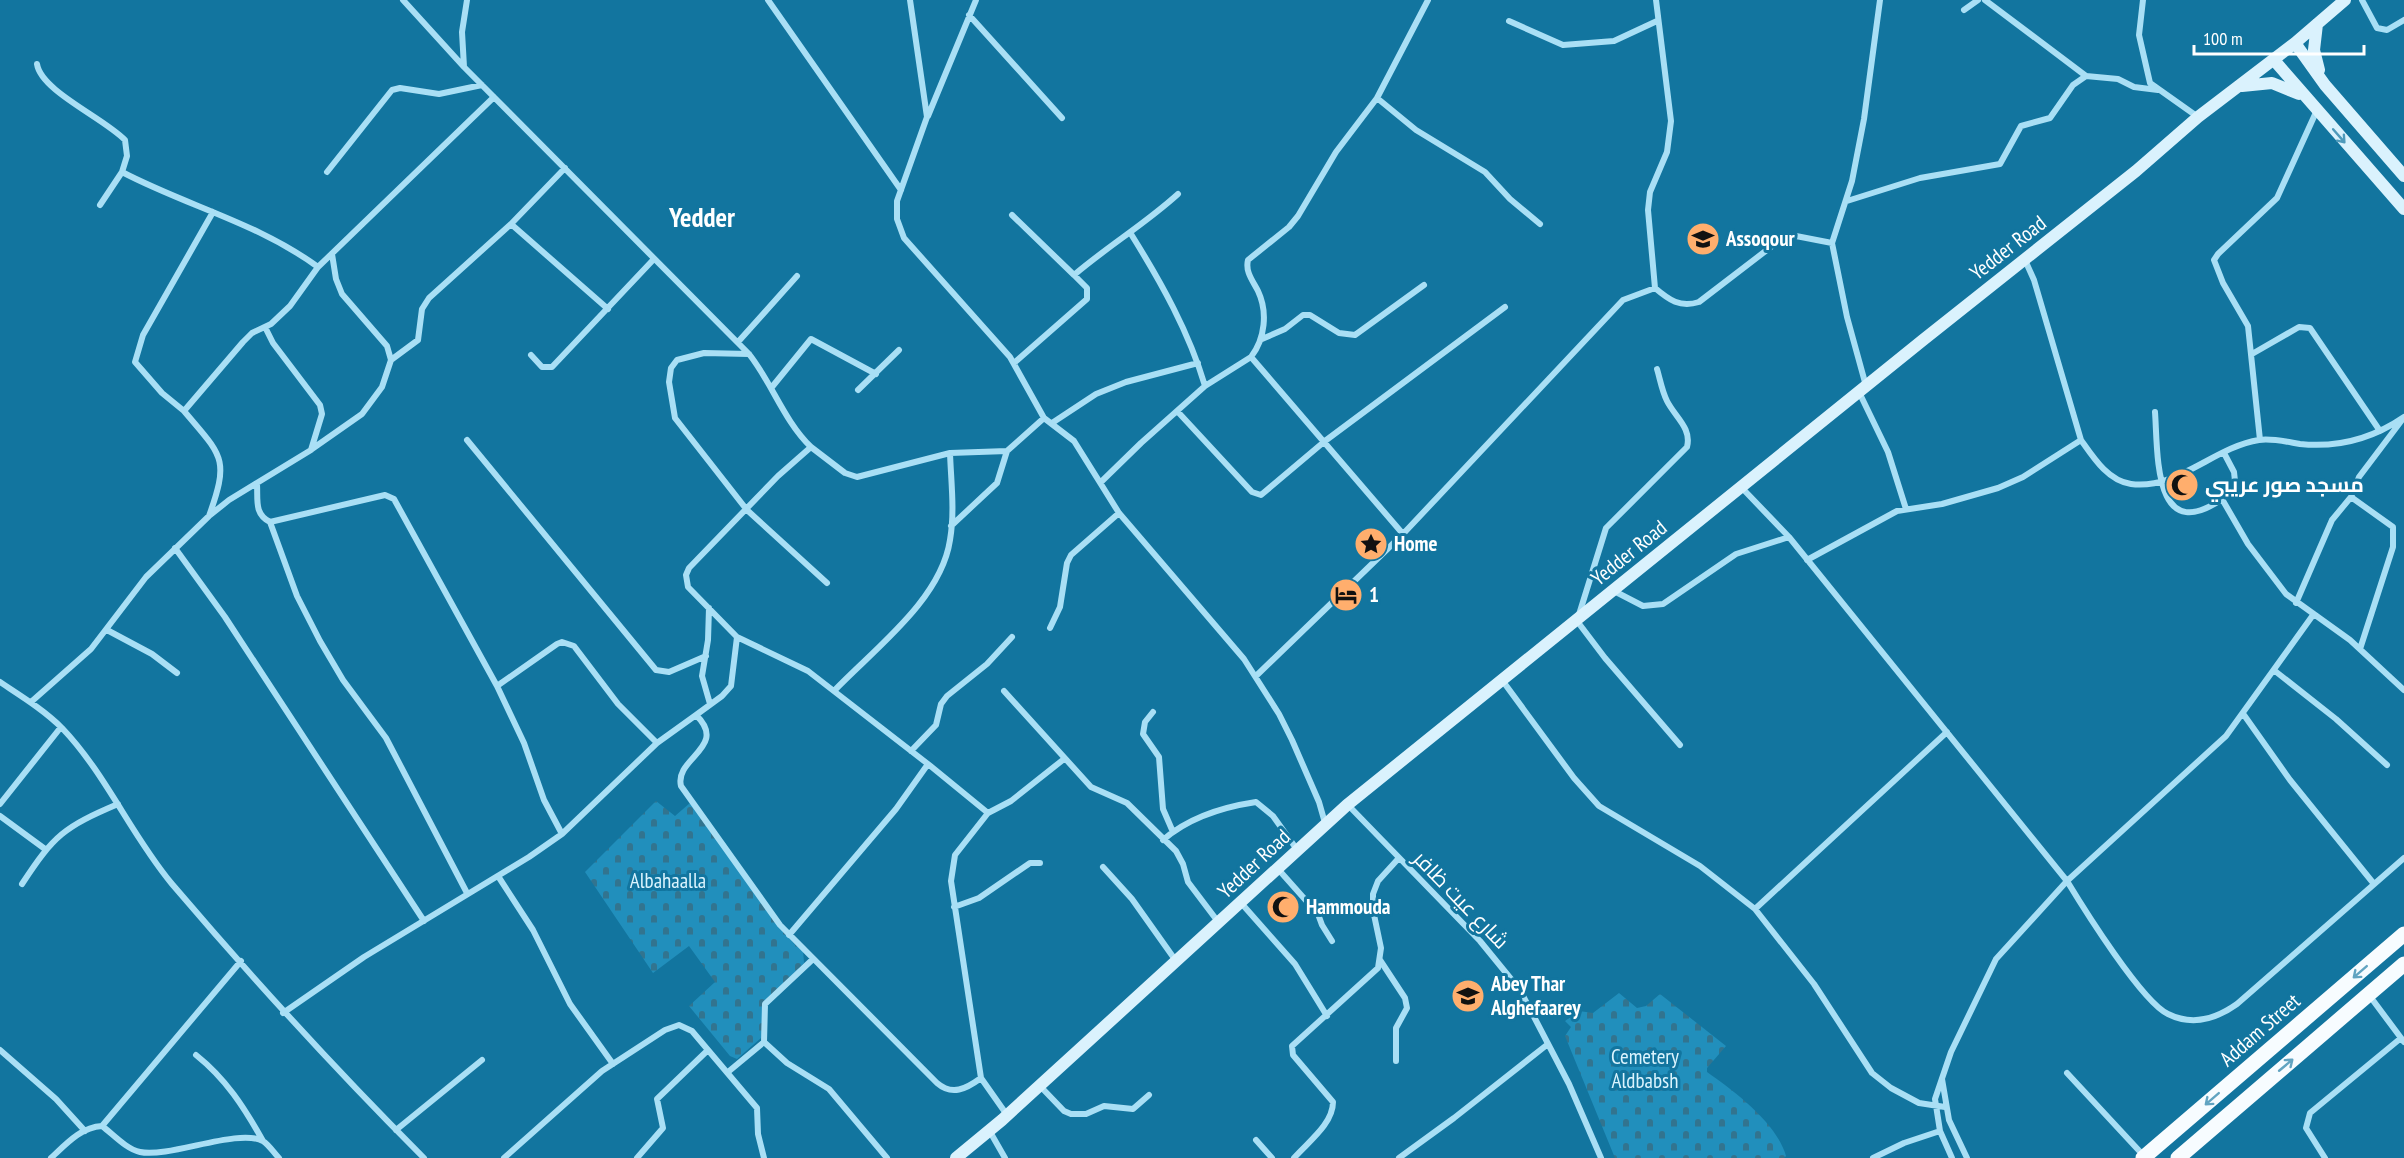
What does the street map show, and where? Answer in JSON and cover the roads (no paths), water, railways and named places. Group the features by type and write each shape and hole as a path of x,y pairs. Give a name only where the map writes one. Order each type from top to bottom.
{"main road":[{"name":"Addam Street","path":"2144,1157 2404,934"},
{"name":"Addam Street","path":"2178,1158 2404,964"}],"street":[{"path":"403,0 464,68 565,168 653,260 738,342 772,387 797,432 811,447 845,473 857,477 950,453 1007,451"},
{"path":"464,68 462,32 467,0"},
{"path":"768,0 901,190"},
{"path":"910,0 927,117"},
{"path":"976,0 927,117 897,201 897,219 904,238 991,333 1014,363 1044,418 1074,441 1119,513 1202,607 1256,676 1279,714 1303,764 1325,823"},
{"path":"1101,482 1205,386 1251,357 1262,339 1262,301 1248,270 1248,260 1294,221 1336,152 1377,98 1428,0"},
{"path":"1656,0 1671,121 1667,152 1650,192 1648,210 1655,288 1671,302 1691,304 1699,302 1776,243 1796,236 1832,243"},
{"path":"1880,0 1864,119 1847,201 1834,232 1832,243 1862,389 1906,509"},
{"path":"1965,10 1978,0"},
{"path":"1984,0 2086,75 2118,79 2134,87 2158,90"},
{"path":"2143,0 2140,43 2150,83 2198,117"},
{"name":"Yedder Road","path":"956,1158 1008,1115 1242,904 1325,823 2136,171 2198,117 2274,60 2345,0"},
{"path":"2362,0 2377,28 2387,30 2404,20"},
{"path":"969,15 1062,118"},
{"path":"1509,21 1563,45 1614,41 1657,21"},
{"path":"2317,24 2315,58 2325,85"},
{"path":"2295,43 2325,85 2404,176"},
{"path":"2274,60 2404,209"},
{"path":"37,64 42,78 58,92 89,111 125,140 128,156 122,172 100,205"},
{"path":"1847,201 1920,178 2000,164 2021,126 2050,118 2073,84 2086,75"},
{"path":"2237,87 2272,83 2307,98"},
{"path":"327,172 392,90 400,88 439,94 482,86"},
{"path":"184,411 243,342 290,306 318,267 494,97"},
{"path":"1377,98 1416,130 1470,160 1540,224"},
{"path":"2260,440 2248,326 2223,283 2214,260 2277,198 2317,110"},
{"path":"391,360 418,340 422,309 429,298 511,224 565,168"},
{"path":"122,172 268,235 318,267"},
{"path":"1074,275 1109,246 1131,234 1178,194"},
{"path":"209,516 221,483 222,469 218,451 184,411 153,384 135,362 147,326 213,212"},
{"path":"1012,215 1087,288 1087,299 1014,363"},
{"path":"511,224 608,309"},
{"path":"1131,234 1167,295 1198,363 1205,386"},
{"path":"31,702 76,666 107,630 146,577 209,516 229,500 312,450 367,408 384,381 391,360 387,346 342,294 336,279 332,254"},
{"path":"531,355 542,367 552,367 653,260"},
{"path":"2025,260 2034,280 2081,440 2112,477 2129,484 2159,482 2224,453 2260,440 2334,445 2351,442 2380,431 2404,417"},
{"path":"738,342 797,276"},
{"path":"1262,339 1285,329 1303,315 1310,315 1339,333 1355,335 1424,285"},
{"path":"1256,676 1403,534 1623,300 1655,288"},
{"path":"1178,412 1252,492 1261,495 1324,441 1505,307"},
{"path":"265,327 273,343 320,405 322,414 312,450"},
{"path":"2252,354 2300,327 2310,328 2380,431"},
{"path":"772,387 811,339 876,374"},
{"path":"858,390 899,350"},
{"path":"749,354 704,353 676,360 671,368 669,382 675,418 747,510 827,583"},
{"path":"1251,357 1403,534"},
{"path":"1052,423 1096,394 1126,382 1198,363"},
{"path":"1657,369 1667,402 1684,425 1689,438 1687,447 1606,528 1577,621 1605,658 1680,745"},
{"path":"2155,412 2159,482 2171,505 2184,511 2199,510 2222,499 2235,481 2234,472 2224,453"},
{"path":"2296,603 2332,520 2351,497 2359,477 2404,417"},
{"path":"951,526 997,483 1004,468 1007,451 1044,418"},
{"path":"467,440 656,670 669,672 706,656"},
{"path":"1807,560 1845,537 1906,509 1942,504 1998,488 2023,477 2081,440"},
{"path":"811,447 695,561 686,574 688,587 737,637 788,660 834,691 988,813"},
{"path":"834,691 931,590 942,568 951,526 950,453"},
{"path":"257,484 258,512 262,518 270,522 385,495 394,499 497,686 530,759 544,800 562,834"},
{"path":"1742,488 1789,537 2067,881 2133,978 2158,1008 2174,1017 2194,1021 2219,1016 2237,1004 2404,858"},
{"path":"2351,497 2393,527 2393,547 2360,649"},
{"path":"2222,499 2248,544 2296,603 2360,649 2404,690"},
{"path":"1050,628 1060,607 1067,562 1071,555 1119,513"},
{"path":"270,522 297,596 320,641 343,680 386,738 467,893"},
{"path":"1614,591 1643,606 1663,604 1736,554 1789,537"},
{"path":"175,548 225,617 424,921"},
{"path":"709,608 702,681 710,704"},
{"path":"1952,1158 1940,1131 1935,1106 1941,1077 1975,999 1996,959 2067,881 2226,736 2244,715 2313,615"},
{"path":"107,630 139,646 177,673"},
{"path":"283,1013 364,957 498,876 562,834 657,744 726,692 731,686 737,637"},
{"path":"911,751 936,725 941,704 947,696 987,664 1012,637"},
{"path":"497,686 557,644 568,643 574,646 618,704 657,744"},
{"path":"2275,671 2387,765"},
{"path":"1502,680 1574,778 1599,806 1700,866 1755,909 1814,984 1872,1073 1891,1088 1918,1103 1945,1107"},
{"path":"0,682 31,702 62,727 94,768 171,882 241,961 283,1013 424,1158"},
{"path":"1004,691 1091,787 1126,803 1179,856 1188,882 1219,923"},
{"path":"1153,712 1145,722 1143,735 1159,757 1163,809 1173,832"},
{"path":"696,715 706,726 707,738 681,777 681,786 744,879 812,960 943,1088 959,1090 981,1078"},
{"path":"2244,715 2290,780 2374,884"},
{"path":"0,804 62,727"},
{"path":"1755,909 1947,732"},
{"path":"1008,1115 981,1078 962,941 954,907 951,881 955,855 988,813 1011,801 1064,759"},
{"path":"789,935 896,809 928,764"},
{"path":"1163,840 1197,819 1256,802 1273,816 1298,851"},
{"path":"22,884 54,839 84,819 118,804"},
{"name":"شارع عيت ظافر","path":"1347,805 1480,941 1510,976 1581,1109 1601,1158"},
{"path":"0,816 45,849"},
{"path":"1294,1158 1326,1123 1332,1114 1333,1102 1293,1055 1292,1046 1372,976 1380,960 1381,948 1373,910 1373,894 1378,881 1398,859"},
{"path":"954,907 979,898 1030,863 1041,863"},
{"path":"1103,867 1132,899 1176,962"},
{"path":"1278,869 1318,914 1332,940"},
{"path":"498,876 533,930 576,1013 613,1064"},
{"path":"1242,904 1295,964 1327,1016"},
{"path":"728,1072 764,1042 765,1004 812,960"},
{"path":"1380,960 1405,998 1407,1008 1396,1028 1396,1060"},
{"path":"51,1158 85,1131 102,1126 241,961"},
{"path":"2325,1158 2308,1133 2306,1120 2310,1113 2403,1040 2368,995"},
{"path":"504,1158 613,1064 673,1026 687,1027 757,1108 759,1140 764,1158"},
{"path":"764,1042 787,1063 829,1089 886,1158"},
{"path":"1399,1158 1548,1044"},
{"path":"0,1050 57,1099 85,1131"},
{"path":"637,1158 663,1128 657,1099 708,1050"},
{"path":"196,1055 216,1071 240,1100 264,1142 279,1158"},
{"path":"396,1130 482,1060"},
{"path":"2067,1073 2144,1157"},
{"path":"1941,1077 1945,1107 1967,1158"},
{"path":"1040,1086 1064,1111 1079,1115 1104,1106 1133,1109 1149,1095"},
{"path":"102,1126 142,1153 168,1153 226,1141 250,1139 264,1142"},
{"path":"989,1130 1005,1158"},
{"path":"1873,1158 1904,1143 1940,1131"},
{"path":"1256,1140 1272,1158"}],"place":[{"name":"Assoqour","path":"1703,239"},
{"name":"مسجد صور عريبي","path":"2182,485"},
{"name":"Home","path":"1371,544"},
{"name":"1","path":"1346,595"},
{"name":"Hammouda","path":"1283,907"},
{"name":"Abey Thar Alghefaarey","path":"1468,996"}],"district":[{"name":"Yedder","path":"702,218"}],"park label":[{"name":"Albahaalla","path":"668,881"},
{"name":"Cemetery Aldbabsh","path":"1645,1069"}]}
